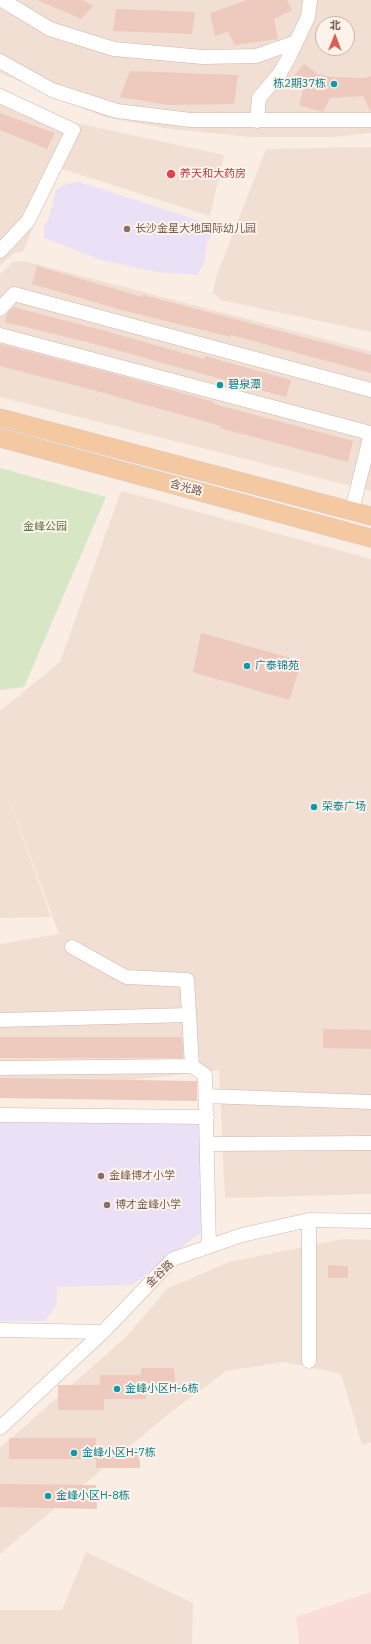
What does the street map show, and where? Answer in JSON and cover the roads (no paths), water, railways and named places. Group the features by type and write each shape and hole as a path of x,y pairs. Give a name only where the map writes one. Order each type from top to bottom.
{"main road":[{"name":"含光路","path":"0,418 371,516"},
{"name":"含光路","path":"0,438 371,538"}],"street":[{"path":"2,0 50,28 114,49 204,57 256,56 296,42"},
{"path":"257,121 259,98 280,73 308,17 310,0"},
{"path":"0,61 52,90 117,111 191,120 371,120"},
{"path":"0,96 73,130 28,221 0,251"},
{"path":"0,309 14,294 371,390"},
{"path":"0,335 371,434 366,474 352,510"},
{"path":"72,946 126,977 186,980 192,1066"},
{"path":"0,1020 189,1015"},
{"path":"0,1068 192,1066 205,1075 207,1117 208,1247"},
{"path":"206,1096 371,1102"},
{"path":"0,1115 207,1117"},
{"path":"207,1144 371,1143"},
{"path":"309,1220 309,1361"},
{"name":"金谷路","path":"0,1427 103,1332 173,1259 242,1235 309,1220 371,1221"},
{"path":"0,1330 103,1332"}],"place":[{"name":"栋2期37栋","path":"334,84"},
{"name":"养天和大药房","path":"171,174"},
{"name":"长沙金星大地国际幼儿园","path":"127,229"},
{"name":"碧泉潭","path":"220,385"},
{"name":"广泰锦苑","path":"247,666"},
{"name":"荣泰广场","path":"314,807"},
{"name":"金峰博才小学","path":"101,1176"},
{"name":"博才金峰小学","path":"107,1205"},
{"name":"金峰小区H-6栋","path":"117,1389"},
{"name":"金峰小区H-7栋","path":"74,1453"},
{"name":"金峰小区H-8栋","path":"48,1496"}],"park label":[{"name":"金峰公园","path":"45,527"}]}
